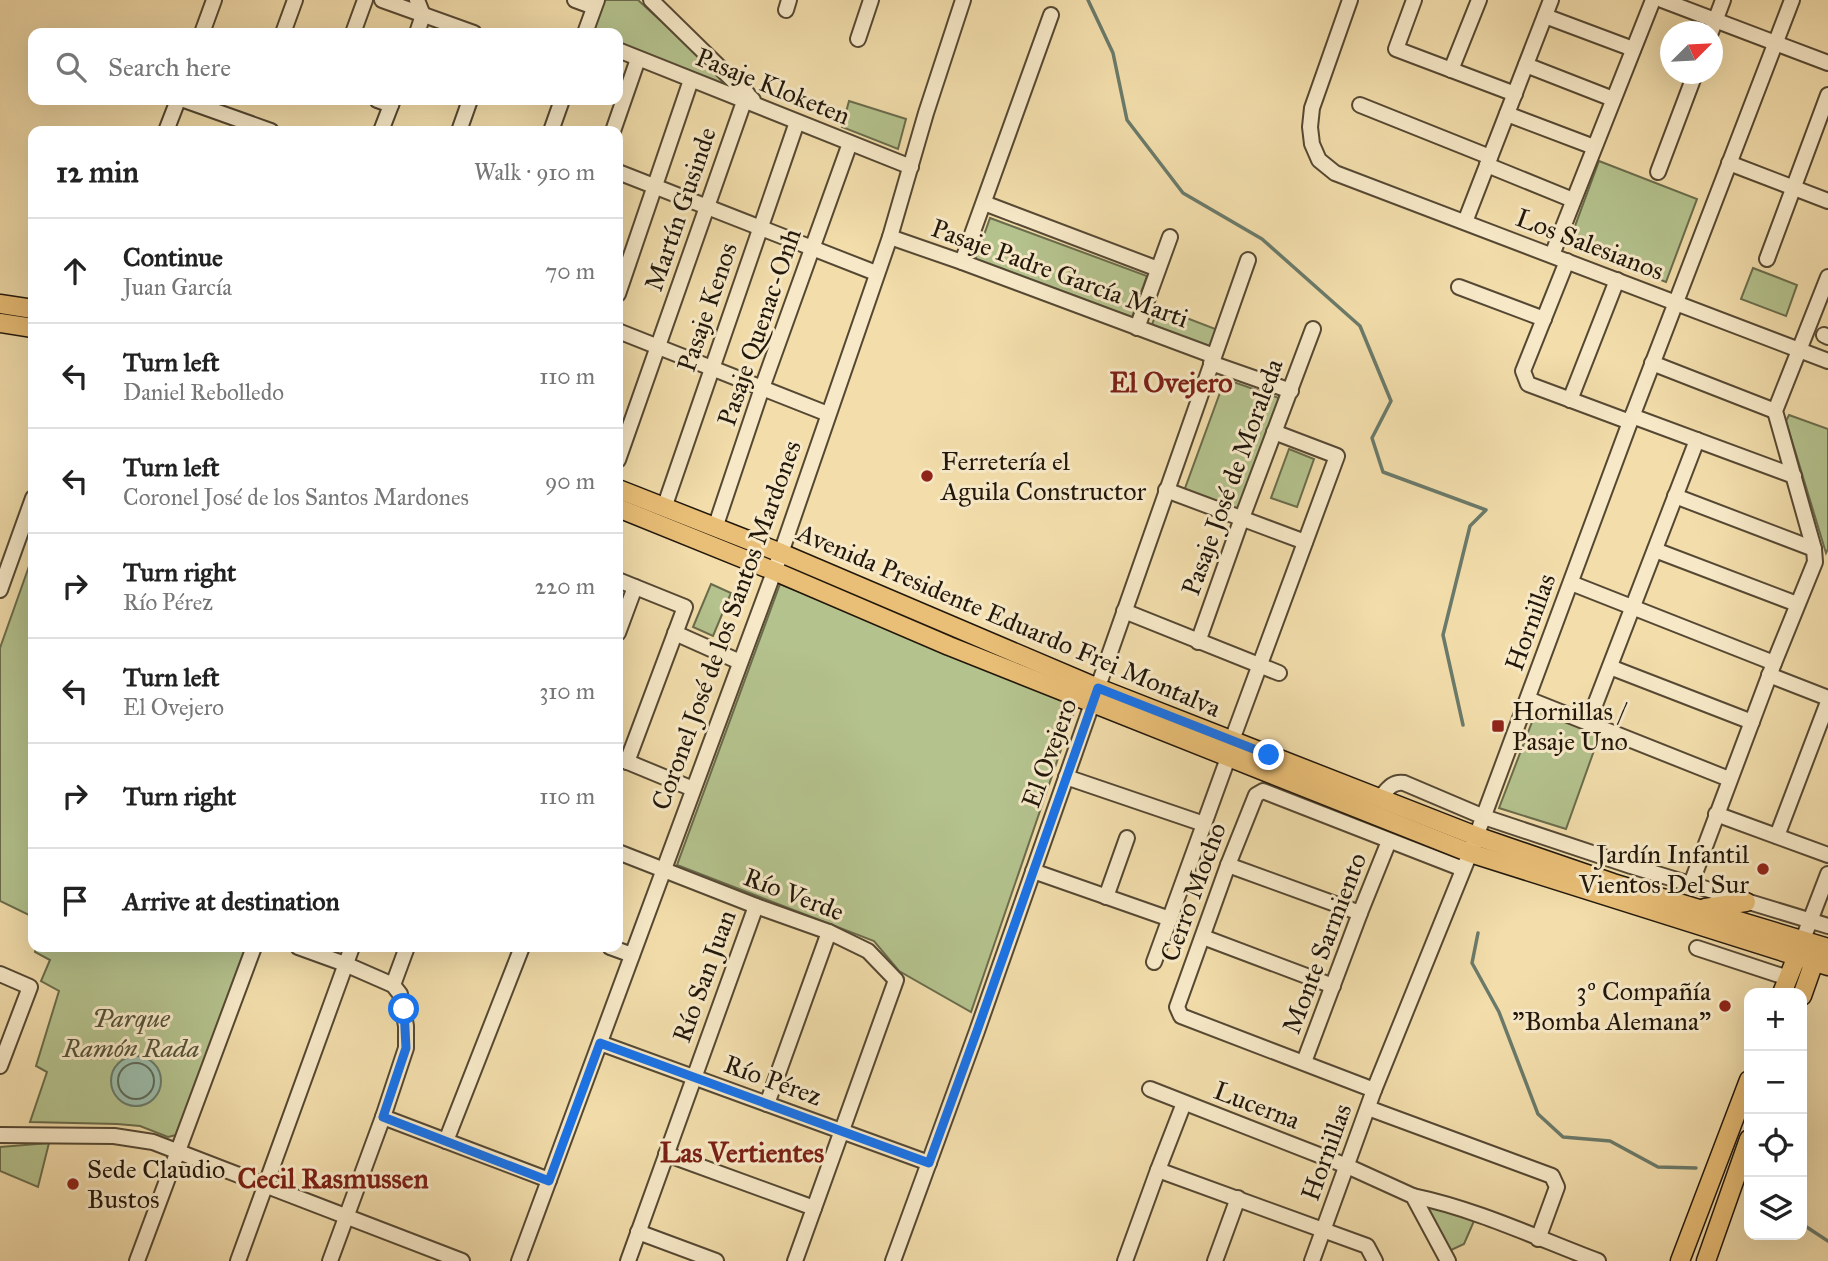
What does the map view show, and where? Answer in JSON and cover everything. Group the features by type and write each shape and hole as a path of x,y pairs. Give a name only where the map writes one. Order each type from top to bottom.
{"main road":[{"path":"0,304 28,308"},
{"path":"0,323 28,327"},
{"name":"Avenida Presidente Eduardo Frei Montalva","path":"623,491 780,553 1095,695 1230,749 1470,853 1800,948"},
{"name":"Avenida Presidente Eduardo Frei Montalva","path":"623,511 774,571 949,646 1095,695"},
{"name":"Avenida Presidente Eduardo Frei Montalva","path":"1230,749 1380,798 1470,853 1600,878 1698,908 1823,956"},
{"path":"1698,908 1746,902"},
{"path":"1785,985 1800,948"},
{"path":"1806,988 1823,956"},
{"path":"1680,1261 1744,1093"},
{"path":"1706,1261 1744,1153"}],"street":[{"path":"204,28 214,0"},
{"path":"285,28 295,0"},
{"path":"355,28 365,0"},
{"path":"382,0 460,28"},
{"path":"416,0 423,15 418,28"},
{"path":"575,0 596,4 587,28"},
{"path":"651,0 745,97"},
{"path":"858,39 871,0"},
{"name":"Coronel José de los Santos Mardones","path":"519,1261 774,571 890,237 963,0"},
{"name":"Los Salesianos","path":"1350,0 1312,108 1310,127 1312,144 1319,160 1335,173 1828,361"},
{"path":"1414,0 1396,49 1515,94"},
{"path":"1451,70 1479,0"},
{"path":"1465,222 1552,0"},
{"path":"1552,255 1653,0"},
{"path":"1662,0 1703,21"},
{"path":"1715,21 1723,0"},
{"name":"Hornillas","path":"1312,1261 1367,1108 1484,817 1652,363 1792,0"},
{"path":"962,262 1051,15"},
{"path":"1545,16 1633,49"},
{"path":"1723,29 1776,43 1828,63"},
{"name":"Pasaje Kloketen","path":"623,52 691,80 745,97 762,108 911,167"},
{"path":"623,102 638,59"},
{"path":"1526,65 1613,99"},
{"path":"623,279 691,80"},
{"path":"1658,172 1691,84"},
{"path":"1767,259 1828,95"},
{"name":"Martín Gusinde","path":"623,445 745,97"},
{"path":"168,126 176,105"},
{"path":"198,105 257,126"},
{"path":"382,126 386,105"},
{"path":"461,126 468,105"},
{"path":"553,126 560,105"},
{"path":"615,126 622,105"},
{"path":"1360,105 1573,200"},
{"path":"1507,114 1594,147"},
{"name":"Pasaje Kenos","path":"664,508 797,122"},
{"name":"Pasaje Quenac-Onh","path":"715,528 850,143"},
{"path":"1729,163 1828,201"},
{"path":"623,174 876,273"},
{"path":"984,203 1158,269"},
{"name":"Pasaje Padre García Marti","path":"890,237 1137,328 1291,391"},
{"path":"1137,328 1170,237"},
{"name":"El Ovejero","path":"893,1261 1248,260"},
{"path":"1567,261 1523,371 1528,384 1697,440 1794,476"},
{"path":"1691,884 1771,669 1797,604 1819,559 1775,411 1828,277"},
{"path":"1570,400 1617,280"},
{"path":"1460,287 1544,318"},
{"name":"Pasaje José de Moraleda","path":"1198,642 1313,329"},
{"path":"623,333 828,414"},
{"path":"1652,363 1775,411"},
{"path":"1154,961 1259,664 1337,456 1274,432"},
{"path":"1588,723 1697,440"},
{"path":"1166,490 1305,542"},
{"path":"1675,496 1819,559"},
{"path":"0,590 28,512"},
{"path":"1655,550 1797,604"},
{"path":"623,582 685,607 623,758"},
{"path":"1571,583 1633,607 1771,669 1828,700 1777,836"},
{"path":"623,619 635,587"},
{"path":"1124,611 1279,673"},
{"path":"675,633 740,662"},
{"path":"1610,667 1752,722"},
{"path":"1528,699 1730,779"},
{"path":"623,760 693,789"},
{"path":"1066,778 1204,824"},
{"path":"1380,798 1391,785 1404,783 1484,817 1828,926 1823,956"},
{"name":"Avenida Presidente Eduardo Frei Montalva","path":"1260,791 1389,841 1470,853"},
{"name":"Cerro Mocho","path":"1260,791 1228,865 1177,1007 1181,1016 1304,1062"},
{"path":"1716,814 1828,855"},
{"path":"1106,897 1126,838"},
{"name":"Monte Sarmiento","path":"1304,1062 1389,841"},
{"name":"Río Verde","path":"623,854 829,932 868,951 896,980 842,1131"},
{"path":"1228,865 1360,913"},
{"path":"1033,871 1170,919"},
{"path":"1800,948 1828,874"},
{"name":"Río San Juan","path":"628,1261 756,906"},
{"path":"767,1104 829,932"},
{"path":"1203,937 1333,986"},
{"path":"1697,948 1785,985"},
{"path":"137,1261 252,952"},
{"path":"312,952 393,985 400,994 404,1009 406,1048 330,1261"},
{"path":"238,1261 350,952"},
{"path":"393,985 405,952"},
{"path":"446,1141 520,952"},
{"path":"622,952 632,956"},
{"path":"0,974 30,987 0,1066"},
{"name":"Río Pérez","path":"600,1043 929,1163"},
{"path":"1304,1062 1374,1090"},
{"name":"Lucerna","path":"1150,1089 1347,1166 1413,1196 1461,1209 1598,1261"},
{"path":"1125,1261 1184,1103"},
{"path":"1367,1108 1552,1177 1557,1187 1538,1239"},
{"path":"383,1117 549,1181"},
{"path":"795,1261 842,1131"},
{"path":"0,1135 125,1137 153,1142 347,1216 422,1254 462,1261"},
{"path":"666,1154 814,1208"},
{"path":"1157,1170 1367,1246 1375,1261"},
{"path":"1413,1196 1448,1261"},
{"path":"1214,1261 1238,1198"},
{"path":"638,1232 716,1261"}],"green space":[{"path":"597,0 638,0 741,94 623,49 623,28 586,28"},
{"path":"849,101 906,119 898,149 842,127"},
{"path":"1599,161 1697,199 1666,282 1568,245"},
{"path":"990,218 1147,276 1131,320 974,263"},
{"path":"1753,268 1797,285 1786,316 1741,299"},
{"path":"1158,307 1218,330 1211,350 1151,328"},
{"path":"1225,379 1279,398 1238,511 1184,491"},
{"path":"1789,415 1828,429 1826,553 1786,421"},
{"path":"1289,449 1314,459 1297,507 1271,498"},
{"path":"28,569 28,915 0,901 0,648"},
{"path":"711,584 731,593 713,636 693,627"},
{"path":"780,584 1076,706 971,1012 899,971 874,941 677,865"},
{"path":"1537,709 1601,731 1566,829 1499,808"},
{"name":"Parque Ramón Rada","path":"35,952 248,952 188,1118 176,1135 168,1137 140,1126 30,1122 47,1072 36,1066 59,991 41,981 50,960"},
{"path":"49,1143 38,1187 0,1171 0,1147"},
{"path":"1428,1203 1474,1221 1464,1244 1447,1252 1424,1208"}],"water":[{"path":"136,1056 154,1063 161,1081 154,1099 136,1106 118,1099 111,1081 118,1063"}],"waterway":[{"path":"1088,0 1113,53 1127,120 1183,193 1262,239 1360,326 1391,401 1372,438 1383,472 1486,510 1470,526 1443,635 1463,725"},
{"path":"1478,933 1472,963 1499,1012 1538,1114 1563,1137 1610,1141 1658,1167 1696,1168"},
{"path":"1807,1227 1828,1241"}],"place":[{"name":"Ferretería el Aguila Constructor","path":"927,476"},
{"name":"Hornillas / Pasaje Uno","path":"1498,726"},
{"name":"Jardín Infantil Vientos Del Sur","path":"1763,869"},
{"name":"3º Compañía \"Bomba Alemana\"","path":"1725,1006"},
{"name":"Sede Claudio Bustos","path":"73,1184"}],"district":[{"name":"El Ovejero","path":"1171,382"},
{"name":"Las Vertientes","path":"742,1152"},
{"name":"Cecil Rasmussen","path":"333,1178"}],"route":[{"path":"404,1009 406,1048 383,1117 549,1181 600,1043 929,1163 1098,688 1269,755"}]}
